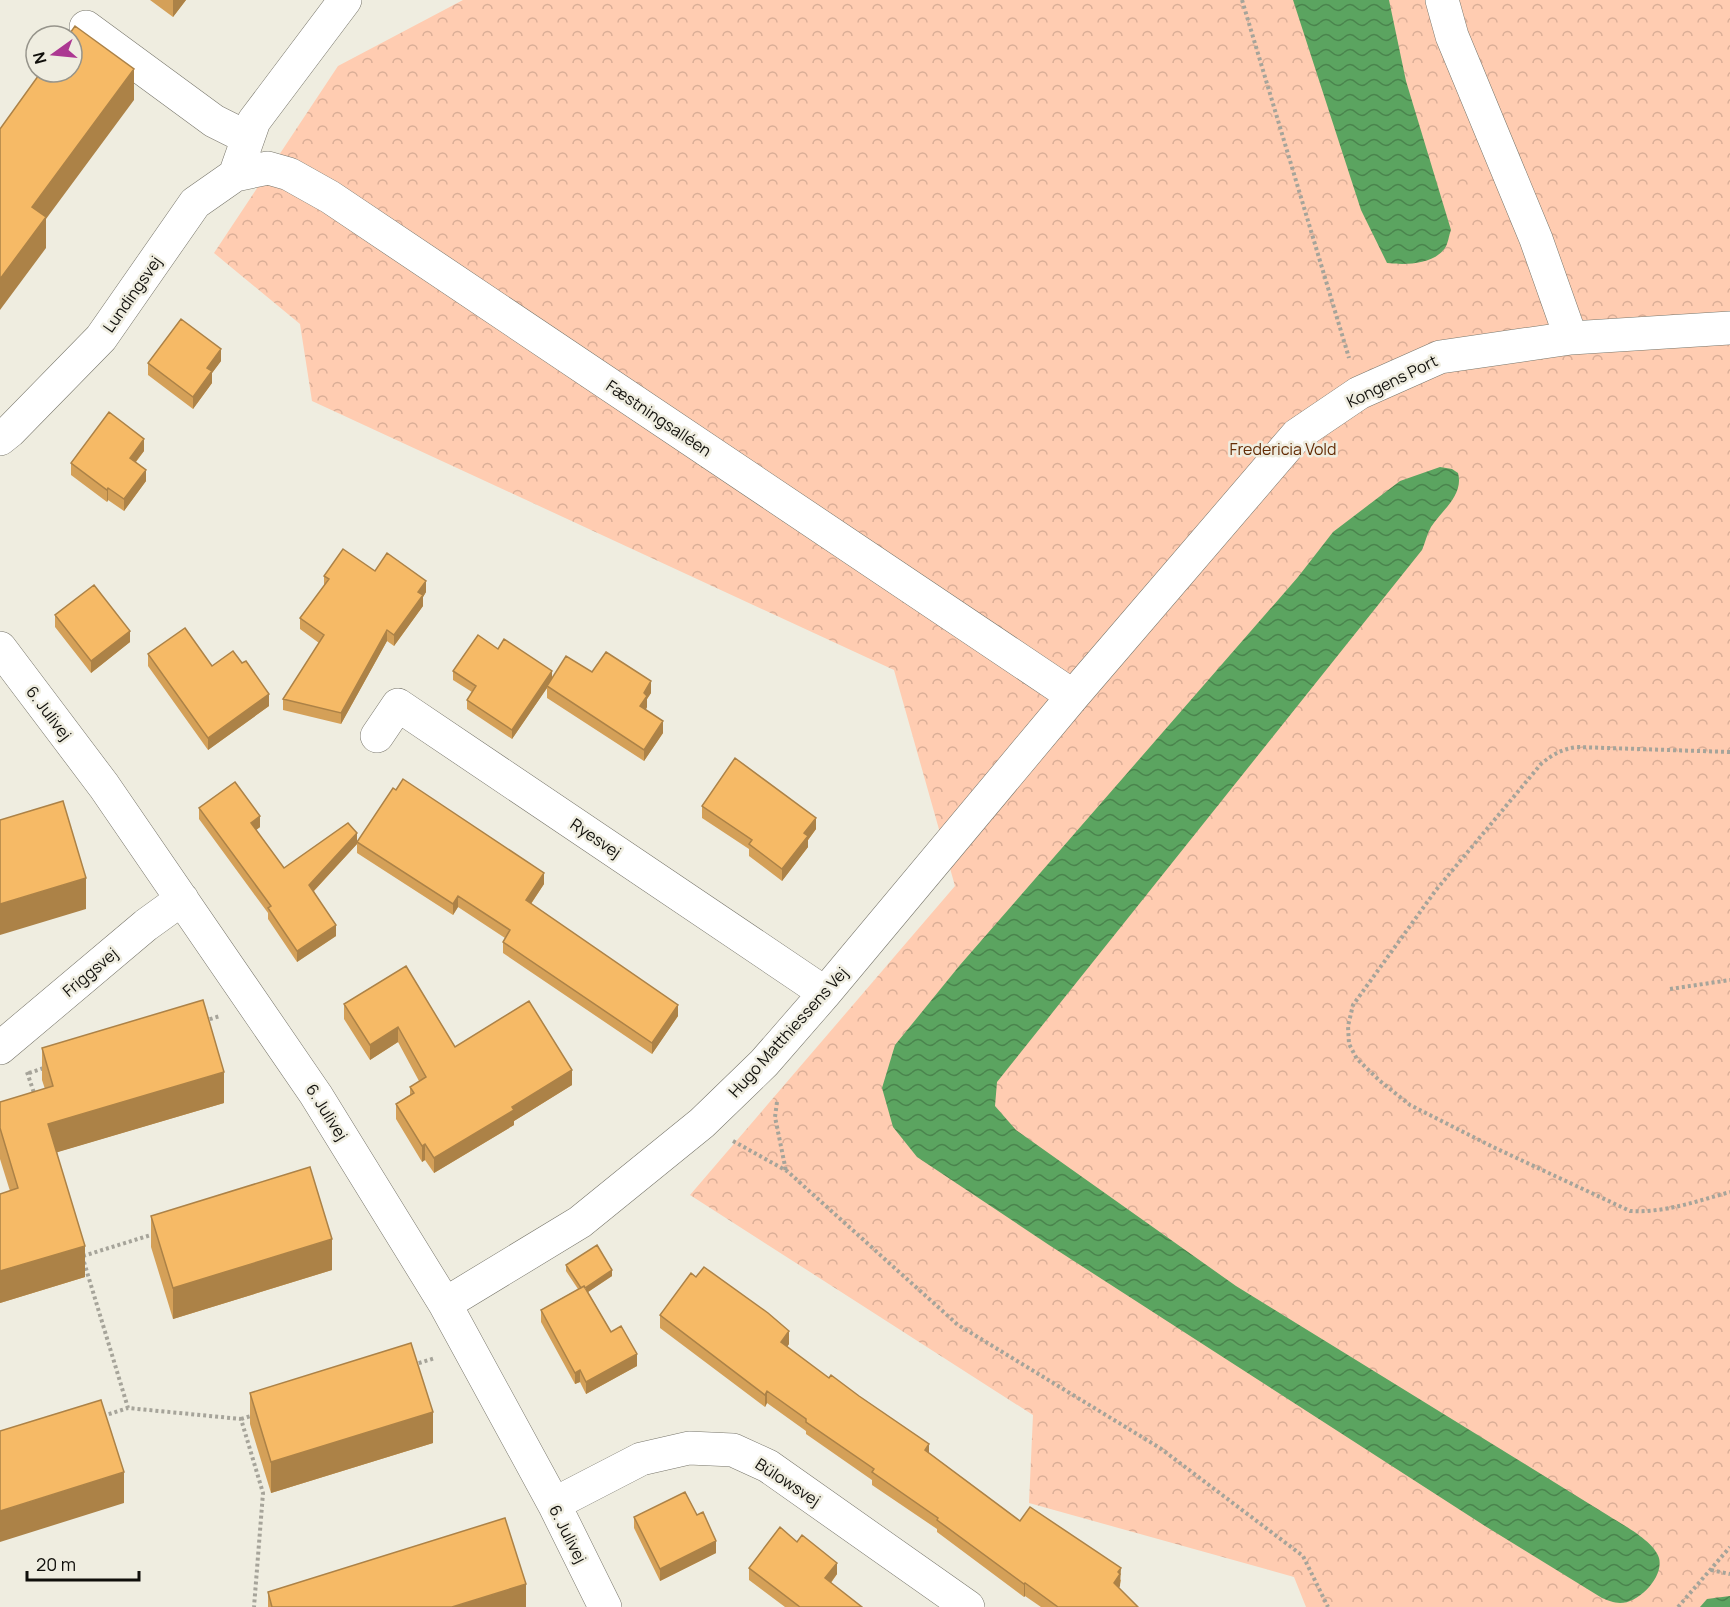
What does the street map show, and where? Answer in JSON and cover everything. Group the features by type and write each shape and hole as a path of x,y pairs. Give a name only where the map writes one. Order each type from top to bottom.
{"street":[{"path":"235,175 254,121 345,0"},
{"path":"1442,0 1452,36 1536,238 1571,338"},
{"path":"86,27 214,121 248,138"},
{"name":"Fæstningsalléen","path":"235,175 268,168 289,174 330,197 1073,696"},
{"name":"Lundingsvej","path":"0,440 101,338 195,203 235,175"},
{"name":"Kongens Port","path":"1073,696 1297,435 1359,393 1440,357 1571,338 1730,328"},
{"name":"6. Julivej","path":"0,648 104,786 316,1095 445,1304 554,1504 605,1607"},
{"name":"Hugo Matthiessens Vej","path":"445,1304 580,1222 702,1124 764,1063 825,993 1073,696"},
{"name":"Ryesvej","path":"377,736 398,705 825,993"},
{"name":"Friggsvej","path":"5,1044 146,925 182,899"},
{"name":"Bülowsvej","path":"554,1504 641,1459 689,1448 733,1450 768,1466 968,1607"}],"path":[{"path":"1242,0 1359,393"},
{"path":"1730,752 1577,747 1562,749 1552,755 1541,764 1437,890 1353,1005 1348,1026 1349,1044 1357,1059 1410,1105 1493,1147 1630,1211 1645,1212 1666,1209 1730,1192"},
{"path":"1670,989 1730,980"},
{"path":"198,1023 255,1006"},
{"path":"5,1044 28,1073 38,1106"},
{"path":"764,1063 779,1080 775,1117 787,1172"},
{"path":"28,1073 51,1067"},
{"path":"702,1124 787,1172 958,1325 1160,1448 1303,1556 1328,1607"},
{"path":"83,1256 161,1231"},
{"path":"80,1245 128,1408"},
{"path":"412,1366 469,1348"},
{"path":"96,1418 128,1408 241,1419 264,1412"},
{"path":"241,1419 263,1493 254,1607"},
{"path":"1678,1607 1730,1547"},
{"path":"1711,1570 1730,1574"}],"green space":[{"name":"Fredericia Vold","path":"463,0 1730,0 1730,1607 1306,1607 1294,1577 1029,1503 1033,1415 690,1195 955,886 894,670 312,401 300,324 214,253 338,66"}],"water":[{"path":"1293,0 1389,0 1406,81 1451,230 1445,248 1433,258 1410,264 1387,263 1361,210"},
{"path":"1440,467 1452,469 1458,473 1458,488 1451,502 1431,527 1422,550 997,1082 995,1106 1016,1130 1236,1286 1645,1540 1659,1558 1658,1573 1642,1594 1627,1602 1618,1603 1602,1598 1485,1526 1049,1245 917,1157 893,1127 882,1088 895,1045 960,965 1298,577 1333,532 1400,481"},
{"path":"1730,1596 1730,1607 1700,1607 1707,1599"}],"building":[{"path":"84,33 134,69 32,207 46,217 0,279 0,129 32,84 84,84"},
{"path":"181,319 221,349 207,368 212,371 193,397 148,363"},
{"path":"109,412 144,439 130,458 146,470 124,499 108,488 107,490 71,463"},
{"path":"343,549 375,571 387,553 426,581 418,592 423,595 394,635 387,630 341,713 283,699 324,635 300,618 329,579 324,576"},
{"path":"94,585 130,631 91,661 55,615"},
{"path":"185,628 212,666 233,651 242,663 246,661 269,694 208,738 148,654"},
{"path":"478,635 498,649 504,639 552,671 512,730 467,700 476,686 453,671"},
{"path":"606,652 651,681 644,693 647,696 640,706 663,721 644,750 547,686 566,656 592,672"},
{"path":"735,758 816,818 804,833 808,836 782,869 749,844 752,840 702,806"},
{"path":"403,779 544,873 526,900 678,1005 652,1043 503,942 510,930 458,896 453,904 357,842 393,788 396,790"},
{"path":"235,782 260,816 251,823 284,868 348,823 357,833 309,885 336,925 297,951 268,908 271,906 199,808"},
{"path":"63,801 86,878 0,904 0,820"},
{"path":"406,966 455,1047 529,1001 572,1070 512,1107 514,1110 434,1158 425,1144 422,1146 396,1104 414,1093 410,1087 426,1077 398,1027 370,1045 344,1004"},
{"path":"203,1000 224,1072 48,1124 85,1246 0,1271 0,1194 18,1188 0,1128 0,1102 53,1086 42,1048"},
{"path":"310,1167 332,1239 173,1288 151,1216"},
{"path":"597,1245 612,1270 585,1288 584,1286 581,1288 566,1265"},
{"path":"704,1267 789,1331 781,1342 829,1378 831,1375 929,1444 925,1450 1020,1521 1030,1507 1121,1568 1114,1583 1138,1607 1058,1607 872,1472 874,1469 806,1422 806,1419 767,1391 765,1395 660,1315 691,1273 696,1277"},
{"path":"584,1286 611,1332 621,1326 637,1354 586,1382 580,1370 575,1373 541,1310"},
{"path":"411,1343 433,1412 271,1462 250,1393"},
{"path":"101,1400 124,1472 0,1511 0,1431"},
{"path":"685,1492 697,1515 703,1512 716,1541 660,1569 634,1517"},
{"path":"505,1518 526,1584 452,1607 272,1607 268,1592"},
{"path":"780,1527 797,1542 802,1535 837,1563 825,1578 862,1607 800,1607 749,1568"}]}
